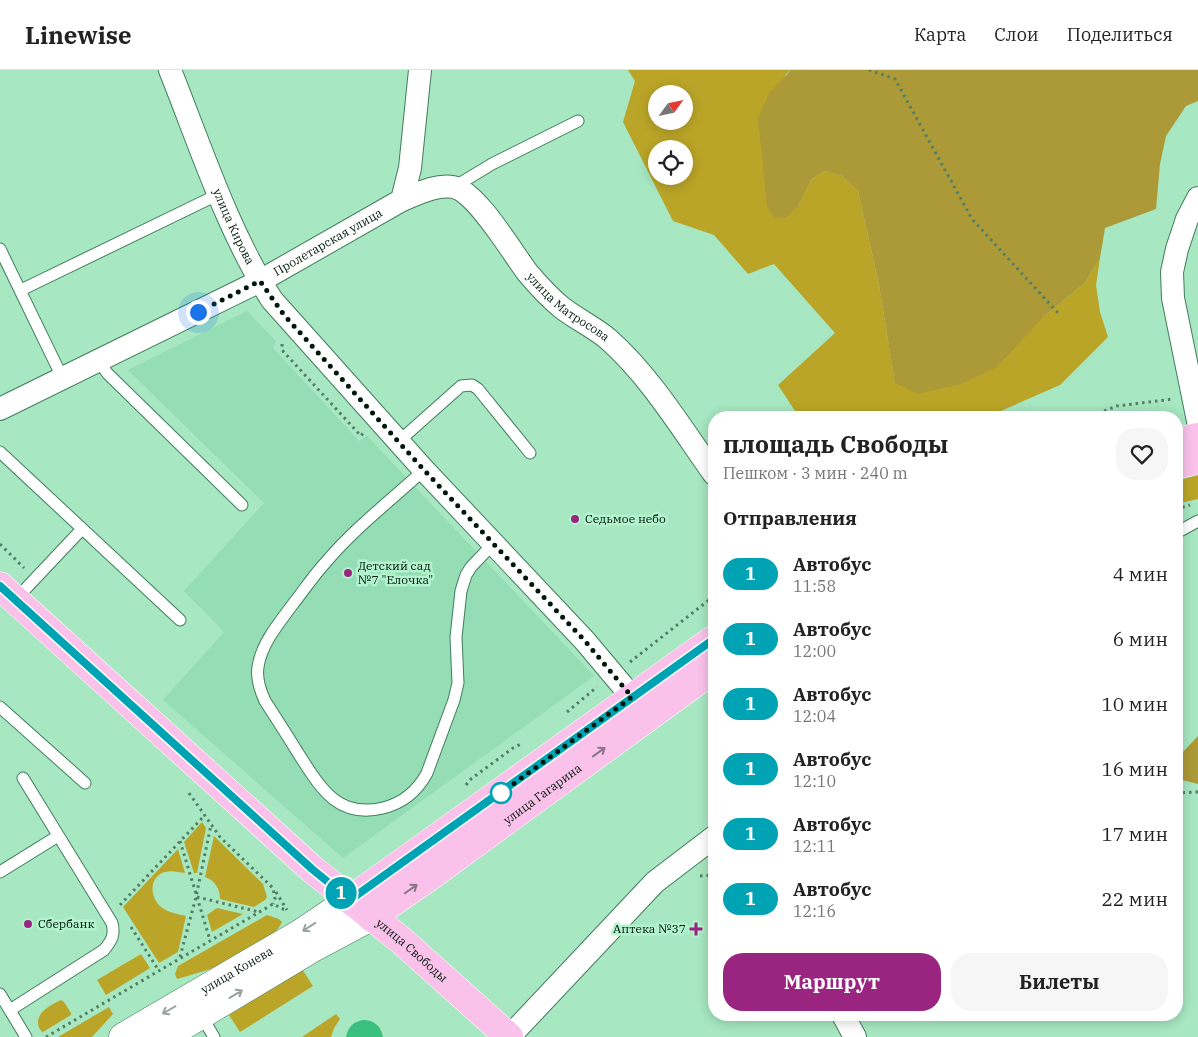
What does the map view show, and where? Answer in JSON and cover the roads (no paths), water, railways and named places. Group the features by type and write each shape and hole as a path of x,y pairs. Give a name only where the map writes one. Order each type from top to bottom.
{"main road":[{"path":"1183,440 1198,437"},
{"path":"1183,463 1198,460"},
{"name":"улица Свободы","path":"8,593 312,869 432,967 509,1037"},
{"name":"улица Гагарина","path":"350,900 414,856 708,643"},
{"name":"улица Гагарина","path":"371,917 429,877 708,673"},
{"name":"улица Конева","path":"123,1037 301,933 350,900"},
{"name":"улица Конева","path":"164,1037 208,1026 311,949 371,917"}],"street":[{"name":"улица Кирова","path":"170,70 240,244 260,281 284,315 398,442 585,641 632,697"},
{"path":"402,200 410,168 420,70"},
{"path":"402,200 428,189 454,187"},
{"name":"улица Матросова","path":"454,187 466,194 483,210 512,252 547,294 562,308 608,339 625,356 650,385 708,466"},
{"path":"1198,198 1187,219 1176,249 1172,272 1173,298 1194,389 1198,421"},
{"name":"Пролетарская улица","path":"0,409 260,281 402,200"},
{"path":"509,1037 655,882 708,842"},
{"path":"846,1021 855,1037"}],"lane":[{"path":"454,187 492,164 578,121"},
{"path":"21,290 219,194"},
{"path":"0,249 63,379"},
{"path":"99,361 107,373 242,505"},
{"path":"398,442 461,386 472,385 478,389 530,453"},
{"path":"0,452 180,620"},
{"path":"424,470 344,542 325,562 271,634 260,658 259,688 265,701 320,787 339,803 360,810 384,808 409,796 422,782 454,700 458,682 456,637 463,583 471,567 493,544"},
{"path":"1183,529 1198,520"},
{"path":"8,593 82,529"},
{"path":"0,708 85,783"},
{"path":"10,1010 104,950 112,941 114,934 112,923 23,778"},
{"path":"0,872 58,836"},
{"path":"0,994 26,1037"}],"place":[{"name":"Седьмое небо","path":"575,519"},
{"name":"Детский сад №7 \"Елочка\"","path":"348,573"},
{"name":"Сбербанк","path":"28,924"},
{"name":"Аптека №37","path":"696,929"}]}
